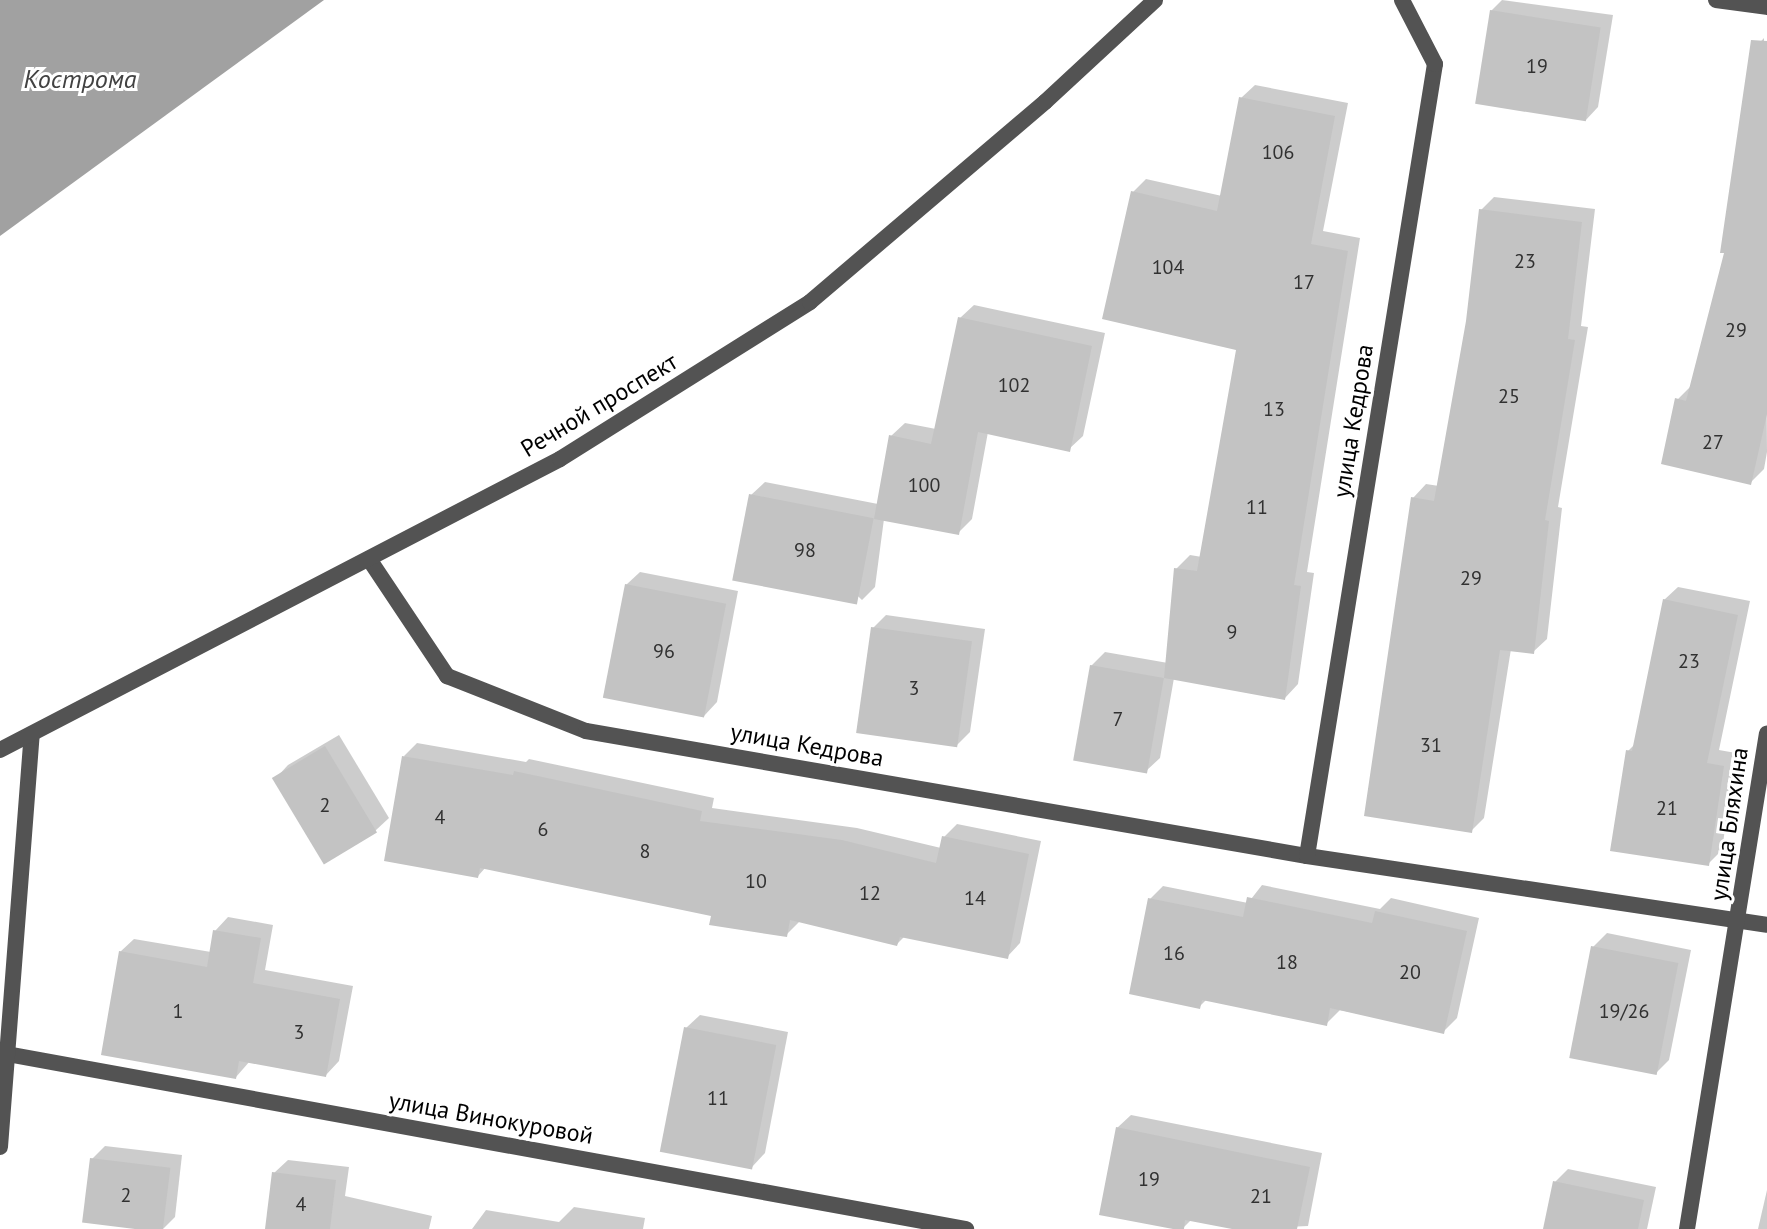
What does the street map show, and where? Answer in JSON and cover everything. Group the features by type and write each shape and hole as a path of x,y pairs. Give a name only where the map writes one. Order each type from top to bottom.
{"street":[{"name":"Речной проспект","path":"0,750 560,459 810,302 1045,102 1155,0"},
{"name":"улица Кедрова","path":"1307,856 1435,64 1402,0"},
{"path":"1716,0 1767,7"},
{"name":"улица Кедрова","path":"369,559 447,676 586,731 1307,856 1767,925"},
{"name":"улица Бляхина","path":"1687,1229 1767,733"},
{"path":"0,1147 32,734"},
{"name":"улица Винокуровой","path":"7,1054 966,1229"}],"water":[{"name":"Кострома","path":"0,0 324,0 0,236"}],"building":[{"path":"1490,10 1601,28 1586,121 1475,104"},
{"path":"1751,40 1767,41 1767,414 1751,485 1661,464 1675,398 1686,401 1724,253 1720,253"},
{"path":"1239,97 1335,116 1311,244 1348,251 1294,585 1301,586 1285,700 1164,678 1174,568 1197,571 1236,350 1102,319 1131,191 1217,211"},
{"path":"1479,209 1582,222 1568,339 1575,340 1545,520 1549,521 1534,654 1500,650 1472,833 1364,816 1411,497 1434,501 1466,321"},
{"path":"958,317 1092,346 1070,452 978,432 959,535 874,519 889,435 931,444"},
{"path":"749,494 874,518 857,605 732,580"},
{"path":"625,584 726,604 704,718 603,698"},
{"path":"1663,599 1738,615 1707,763 1724,766 1709,866 1610,851 1626,750 1632,751"},
{"path":"871,627 972,641 957,747 856,733"},
{"path":"1090,665 1164,678 1147,774 1073,761"},
{"path":"325,746 377,833 324,865 272,778"},
{"path":"402,756 513,775 514,771 702,811 700,821 842,840 936,863 942,836 1029,854 1008,959 900,937 897,946 790,920 787,937 709,925 711,916 480,868 478,878 384,861"},
{"path":"1247,897 1372,923 1375,911 1467,931 1444,1034 1330,1008 1327,1026 1202,1000 1200,1009 1129,994 1148,898 1243,917"},
{"path":"213,930 261,938 253,983 340,999 326,1077 239,1061 236,1079 101,1055 119,951 207,967"},
{"path":"1591,946 1678,963 1657,1075 1569,1058"},
{"path":"684,1027 776,1045 752,1170 660,1152"},
{"path":"1116,1127 1310,1167 1297,1229 1232,1229 1185,1220 1184,1229 1173,1229 1099,1215"},
{"path":"90,1158 170,1168 163,1229 82,1223"},
{"path":"272,1172 336,1180 330,1229 265,1229"},
{"path":"1553,1181 1644,1200 1638,1229 1543,1229"}]}
